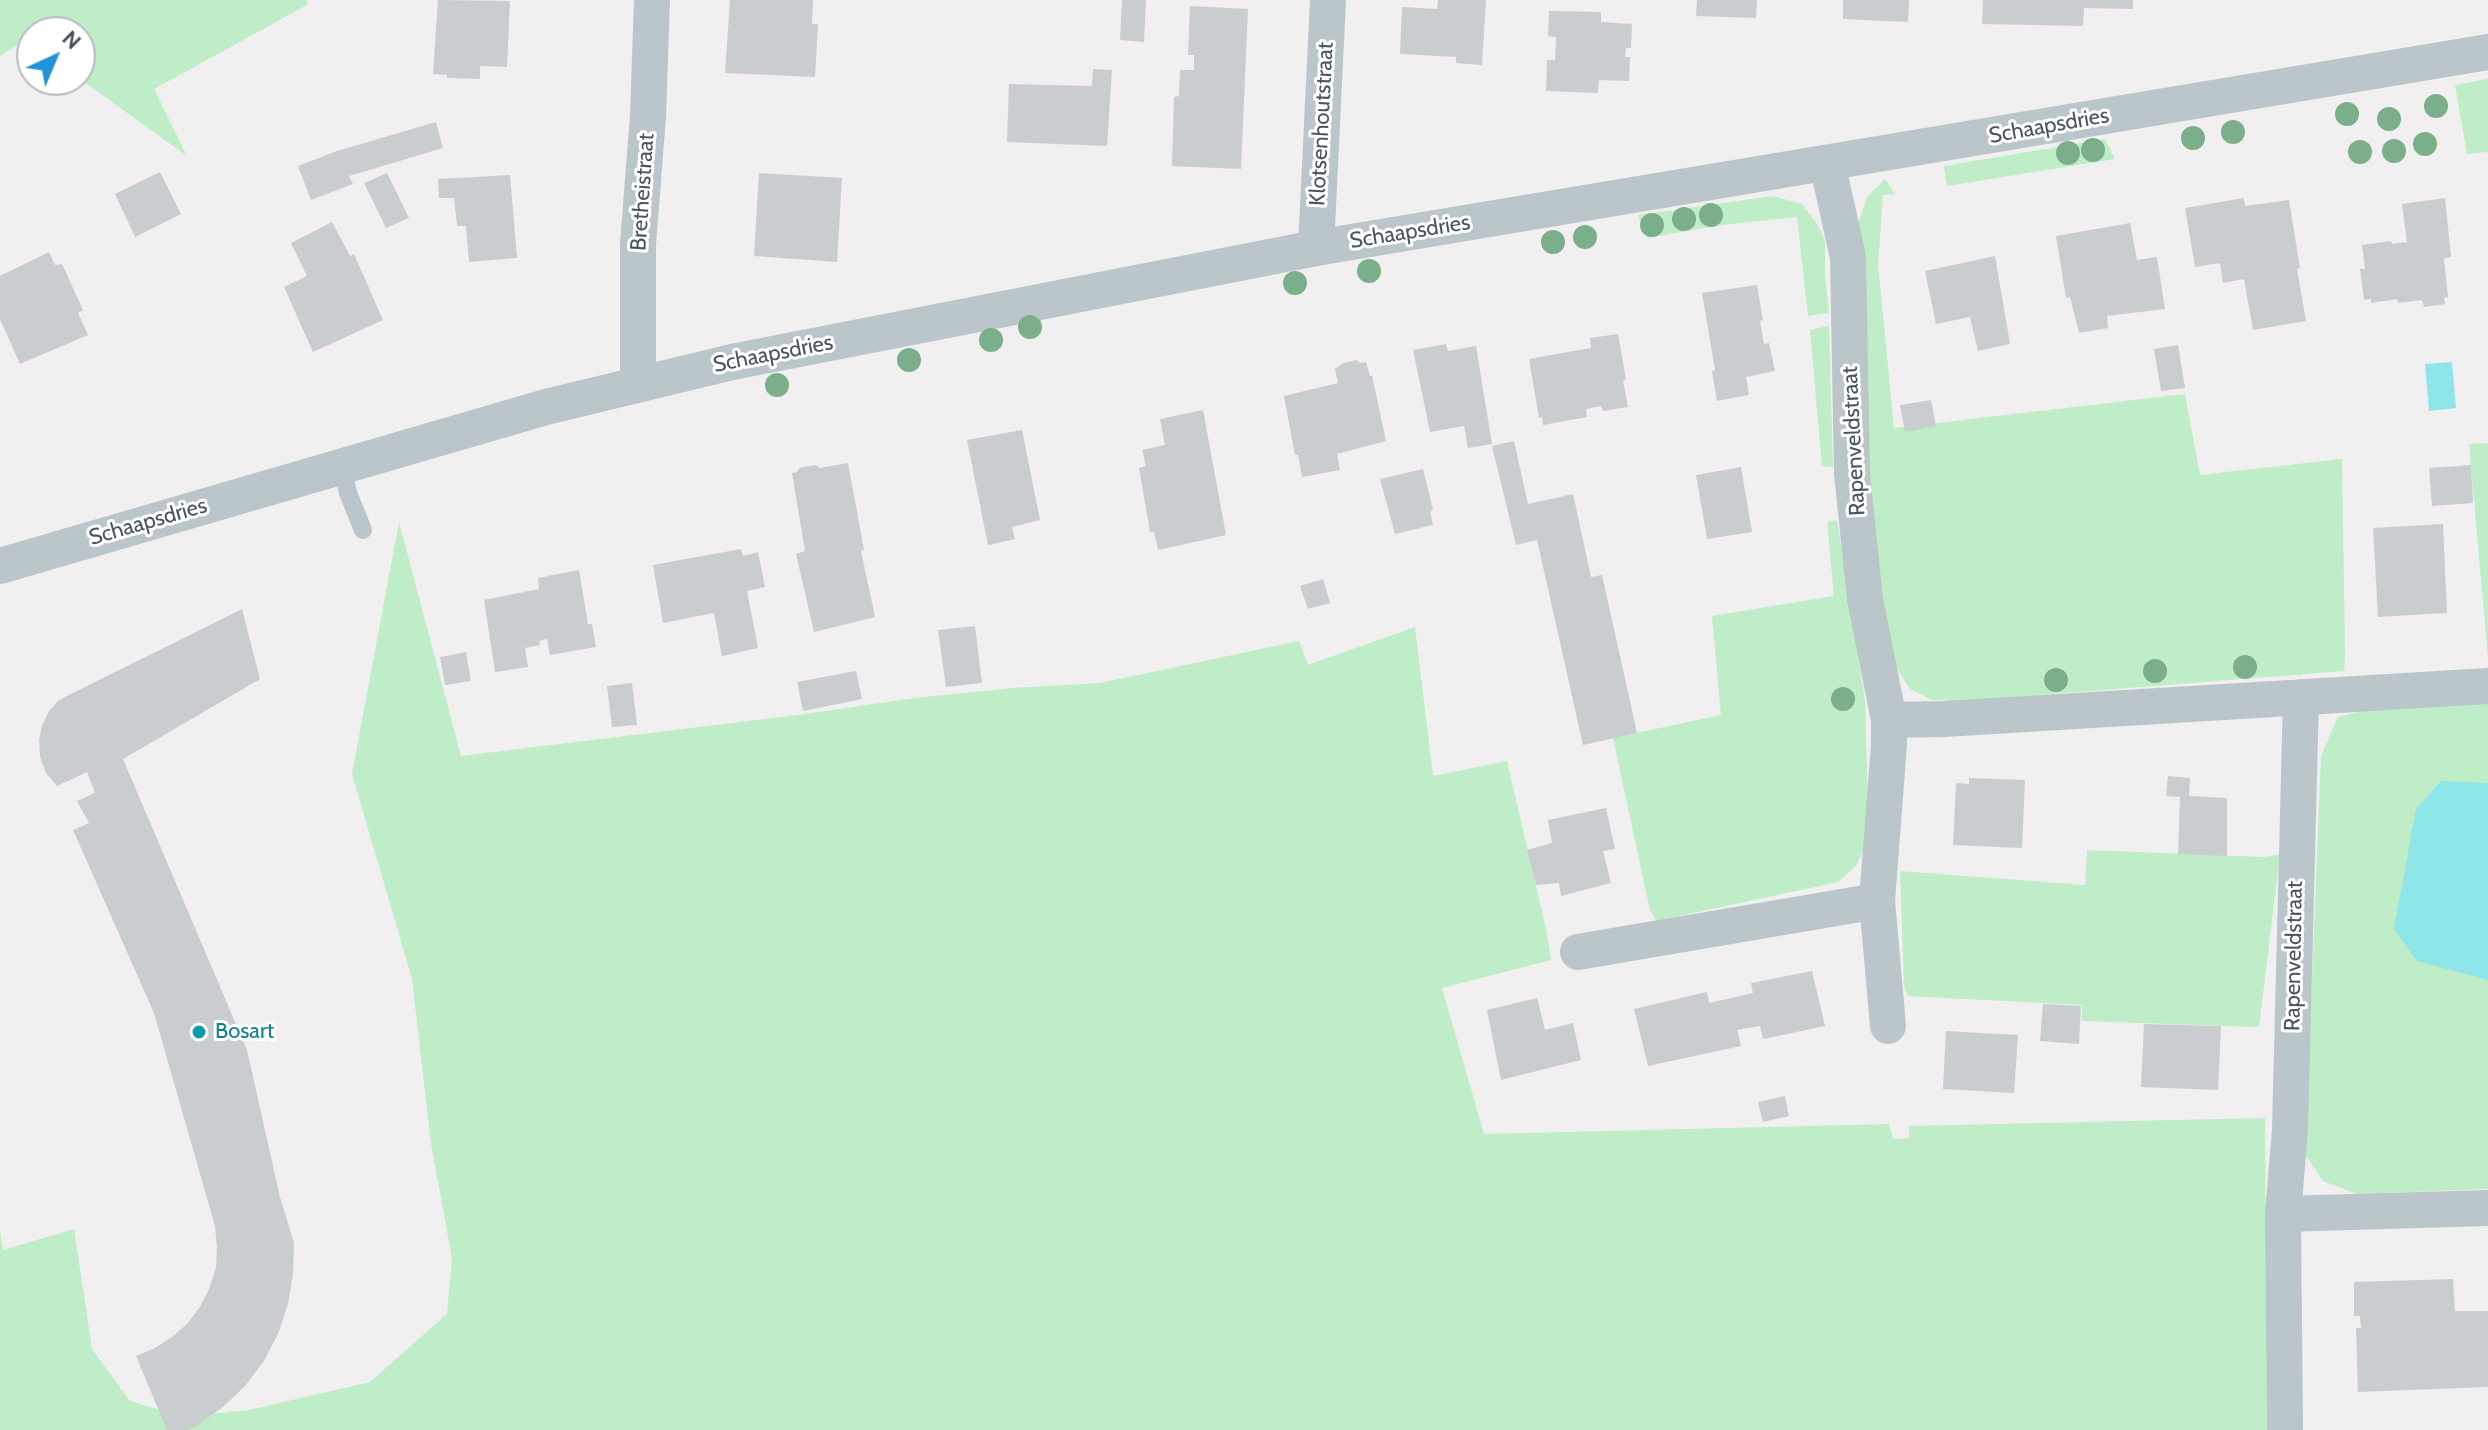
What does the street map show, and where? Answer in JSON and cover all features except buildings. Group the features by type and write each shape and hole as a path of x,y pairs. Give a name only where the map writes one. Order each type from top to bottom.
{"street":[{"name":"Bretheistraat","path":"638,384 638,244 648,116 652,0"},
{"name":"Klotsenhoutstraat","path":"1316,248 1328,0"},
{"name":"Schaapsdries","path":"0,566 342,465 638,384 732,362 1316,248 2488,52"},
{"name":"Rapenveldstraat","path":"1827,163 1848,257 1852,474 1865,599 1889,720 1877,901 1888,1026"},
{"path":"1889,720 2488,686"},
{"name":"Rapenveldstraat","path":"2285,1430 2283,1214 2290,1129 2301,697"},
{"path":"1578,952 1877,901"},
{"path":"2283,1214 2488,1208"}],"lane":[{"path":"342,465 348,493 363,530"}],"green space":[{"path":"0,0 307,0 307,5 154,89 187,156 96,91 96,16 16,16 16,46 0,56"},
{"path":"2488,79 2488,152 2467,154 2455,85"},
{"path":"2105,139 2115,159 1947,186 1944,166"},
{"path":"1885,179 1895,194 1883,195 1878,264 1894,428 2185,394 2200,475 2342,459 2344,671 1963,701 1932,700 1909,688 1895,665 1879,585 1868,483 1858,223 1867,197"},
{"path":"1773,196 1802,204 1825,240 1829,313 1808,316 1797,217 1722,225 1647,238 1638,215"},
{"path":"1829,326 1833,467 1822,466 1810,330"},
{"path":"2488,443 2488,658 2469,444"},
{"path":"1837,520 1865,701 1869,838 1856,866 1838,882 1656,921 1650,910 1613,738 1721,715 1712,616 1834,596 1827,522"},
{"path":"399,522 461,756 915,698 1100,683 1299,641 1308,665 1415,627 1433,776 1507,761 1551,960 1442,988 1484,1134 1889,1124 1893,1139 1909,1138 1909,1126 2265,1118 2267,1430 0,1430 0,1230 3,1250 74,1229 92,1349 130,1401 184,1417 249,1410 370,1382 447,1314 452,1258 431,1144 412,979 352,774"},
{"path":"2488,703 2488,1189 2357,1194 2323,1181 2305,1154 2321,756 2338,717 2362,711"},
{"path":"2087,850 2264,857 2280,854 2259,1027 2082,1021 2082,1005 1908,996 1904,986 1900,871 2085,885"}],"water":[{"path":"2452,362 2456,408 2429,411 2425,364"},
{"path":"2441,781 2488,783 2488,980 2417,961 2394,929 2416,809"}],"place":[{"name":"Bosart","path":"199,1032"}]}
